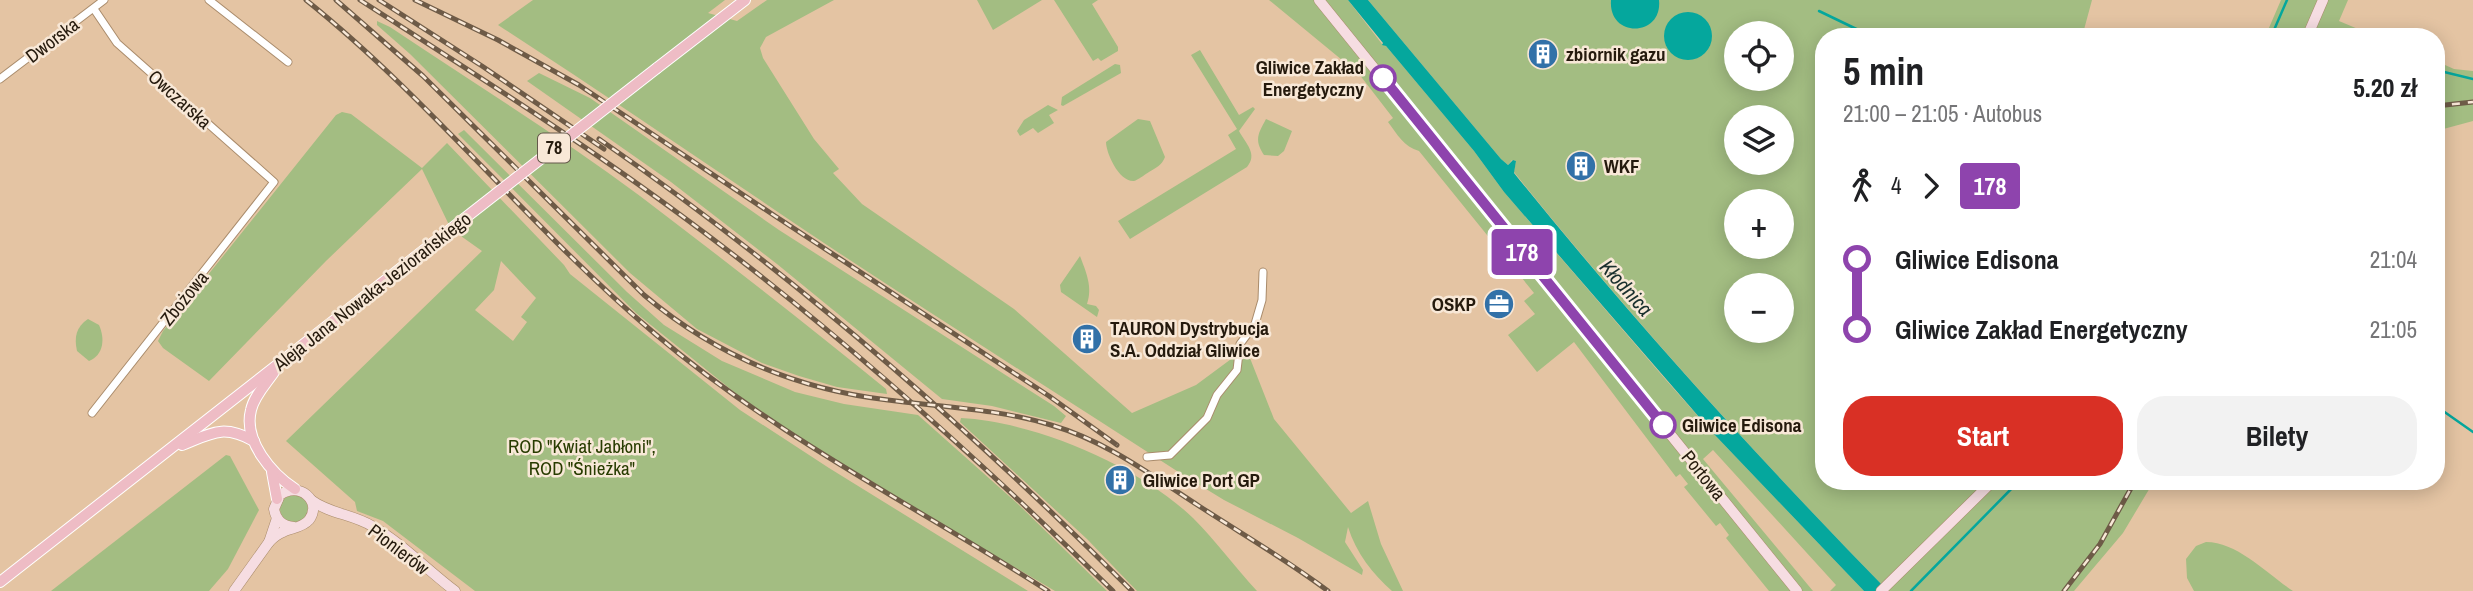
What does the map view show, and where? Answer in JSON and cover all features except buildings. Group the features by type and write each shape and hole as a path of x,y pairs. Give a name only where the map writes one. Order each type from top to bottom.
{"main road":[{"path":"725,15 738,0"},
{"name":"Aleja Jana Nowaka-Jeziorańskiego","path":"0,582 745,0"},
{"path":"725,15 757,0"},
{"path":"280,364 253,405 250,420 254,441 271,469 295,489"},
{"path":"170,450 222,430 238,432 254,441"},
{"path":"271,469 277,499"}],"street":[{"name":"Dworska","path":"0,79 104,0"},
{"path":"209,0 288,62"},
{"name":"Portowa","path":"1319,0 1797,591"},
{"path":"2311,28 2323,0"},
{"name":"Owczarska","path":"94,9 117,43 274,182"},
{"name":"Zbożowa","path":"92,413 274,182"},
{"path":"1147,457 1170,455 1207,418 1217,395 1237,370 1240,344 1255,324 1262,300 1263,272"},
{"path":"234,591 269,542 283,531 301,526 309,520 313,510 311,500 305,493 295,489 284,492 277,499 274,509 277,518 284,525 294,527"},
{"path":"1881,591 1984,490"},
{"name":"Pionierów","path":"311,500 339,515"},
{"name":"Pionierów","path":"309,520 325,515 360,520 378,529 455,591"},
{"path":"269,542 277,518"}],"green space":[{"path":"533,0 725,0 708,13 737,21 767,0 834,0 766,37 760,48 763,58 814,139 839,169 833,173 862,204 1014,309 1132,413 1196,385 1246,348 1274,419 1351,513 1368,501 1381,544 1403,591 1392,591 1372,570 1360,554 1348,527 1345,542 1363,570 1362,575 1180,473 868,272 498,25"},
{"path":"977,0 1042,0 993,30"},
{"path":"1054,0 1098,0 1092,4 1118,51 1101,61 1098,58 1093,61"},
{"path":"1269,0 1348,0 1474,151 1504,192 1666,380 1864,591 1830,591 1836,585 1713,450 1703,459 1813,591 1769,591 1726,538 1729,535 1720,523 1716,526 1684,487 1688,484 1680,474 1676,477 1574,342 1537,372 1508,335 1535,314 1524,301 1534,293 1419,151 1405,143 1398,135 1388,122 1393,118 1359,74"},
{"path":"1368,0 2092,0 2084,28 1815,28 1815,490 2149,490 2123,533 2074,591 1888,591 1791,490 1649,333 1514,172 1516,161 1512,160 1508,165 1501,159"},
{"path":"2281,0 2348,0 2339,21 2356,28 2269,28"},
{"path":"377,21 390,27 610,174 886,389 887,394 837,387 799,376 762,363 697,329 630,273 410,54 377,25"},
{"path":"1200,50 1239,115 1253,107 1255,109 1239,131 1250,149 1250,162 1247,167 1130,239 1118,221 1236,149 1228,135 1237,129 1191,55"},
{"path":"1115,64 1120,65 1121,73 1061,105 1062,97"},
{"path":"2445,65 2473,71 2473,121 2445,129"},
{"path":"539,73 590,98 779,230 1066,416 1061,423 992,406 942,399 777,264 671,182 527,81"},
{"path":"1048,105 1058,110 1049,115 1054,123 1038,133 1033,128 1020,136 1017,131 1024,120"},
{"name":"ROD \"Kwiat Jabłoni\", ROD \"Śnieżka\"","path":"342,112 351,114 422,168 447,143 570,274 740,410 1028,591 475,591 383,521 357,511 355,502 286,441 482,251 451,229 422,169 326,261 209,381 163,348 158,341 163,331 336,115","holes":["501,261 536,298 521,317 527,322 513,341 475,310 494,290"]},
{"path":"1138,119 1150,121 1165,157 1158,166 1134,181 1123,177 1119,172 1108,153 1106,142"},
{"path":"1266,119 1292,131 1284,151 1278,156 1264,155 1259,145 1259,133"},
{"path":"464,130 627,292 664,325 722,361 795,392 844,404 918,415 1019,505 1107,591 1055,591 832,460 739,396 636,313 458,134"},
{"path":"1080,256 1089,286 1087,304 1096,306 1099,310 1097,317 1061,292 1060,285"},
{"path":"88,319 99,325 102,335 98,355 89,361 77,351 76,341 78,329"},
{"path":"961,418 990,421 1053,438 1085,450 1145,481 1193,518 1257,591 1137,591 1087,539 960,422"},
{"path":"226,455 230,456 259,510 228,569 209,591 51,591"},
{"path":"294,495 304,499 308,509 304,519 294,523 284,519 280,509 284,499"},
{"path":"2206,542 2218,543 2241,553 2293,591 2194,591 2187,578 2186,559 2196,546"}],"water":[{"path":"1348,0 1368,0 1501,159 1508,165 1513,160 1516,161 1514,173 1649,334 1791,490 1888,591 1864,591 1712,432 1504,192 1474,151 1386,46 1382,45"},
{"path":"1611,0 1659,0 1658,12 1653,21 1645,27 1626,27 1618,22 1612,13"},
{"path":"1688,12 1697,13 1705,19 1711,27 1711,45 1705,53 1697,59 1688,60 1679,59 1671,53 1665,45 1664,36 1665,27 1671,19 1679,13"}],"waterway":[{"path":"2275,28 2287,0"},
{"path":"1819,11 1854,28"},
{"path":"2445,72 2473,79"},
{"path":"2445,412 2473,432"},
{"path":"1911,591 2010,490"}],"railway":[{"path":"306,0 396,80 609,293 700,370 748,405 847,469 1048,591"},
{"path":"336,0 423,76 644,295 699,335 758,366 821,387 854,395 1011,415 1051,425 1091,440 1146,471 1328,591"},
{"path":"360,0 606,162 742,262 853,351 959,445 1113,591"},
{"path":"379,0 604,149"},
{"path":"415,0 498,40 579,85 1049,396 1117,445"},
{"path":"2445,105 2473,102"},
{"path":"599,139 740,243 876,353 1006,469 1132,591"},
{"path":"2064,591 2100,544 2130,490"}],"bus line":[{"name":"178","path":"1383,78 1663,425"}],"place":[{"name":"zbiornik gazu","path":"1543,54"},
{"name":"Gliwice Zakład Energetyczny","path":"1383,78"},
{"name":"WKF","path":"1581,166"},
{"name":"OSKP","path":"1499,304"},
{"name":"TAURON Dystrybucja S.A. Oddział Gliwice","path":"1087,339"},
{"name":"Gliwice Edisona","path":"1663,425"},
{"name":"Gliwice Port GP","path":"1120,480"}],"water label":[{"name":"Kłodnica","path":"1626,288"}]}
